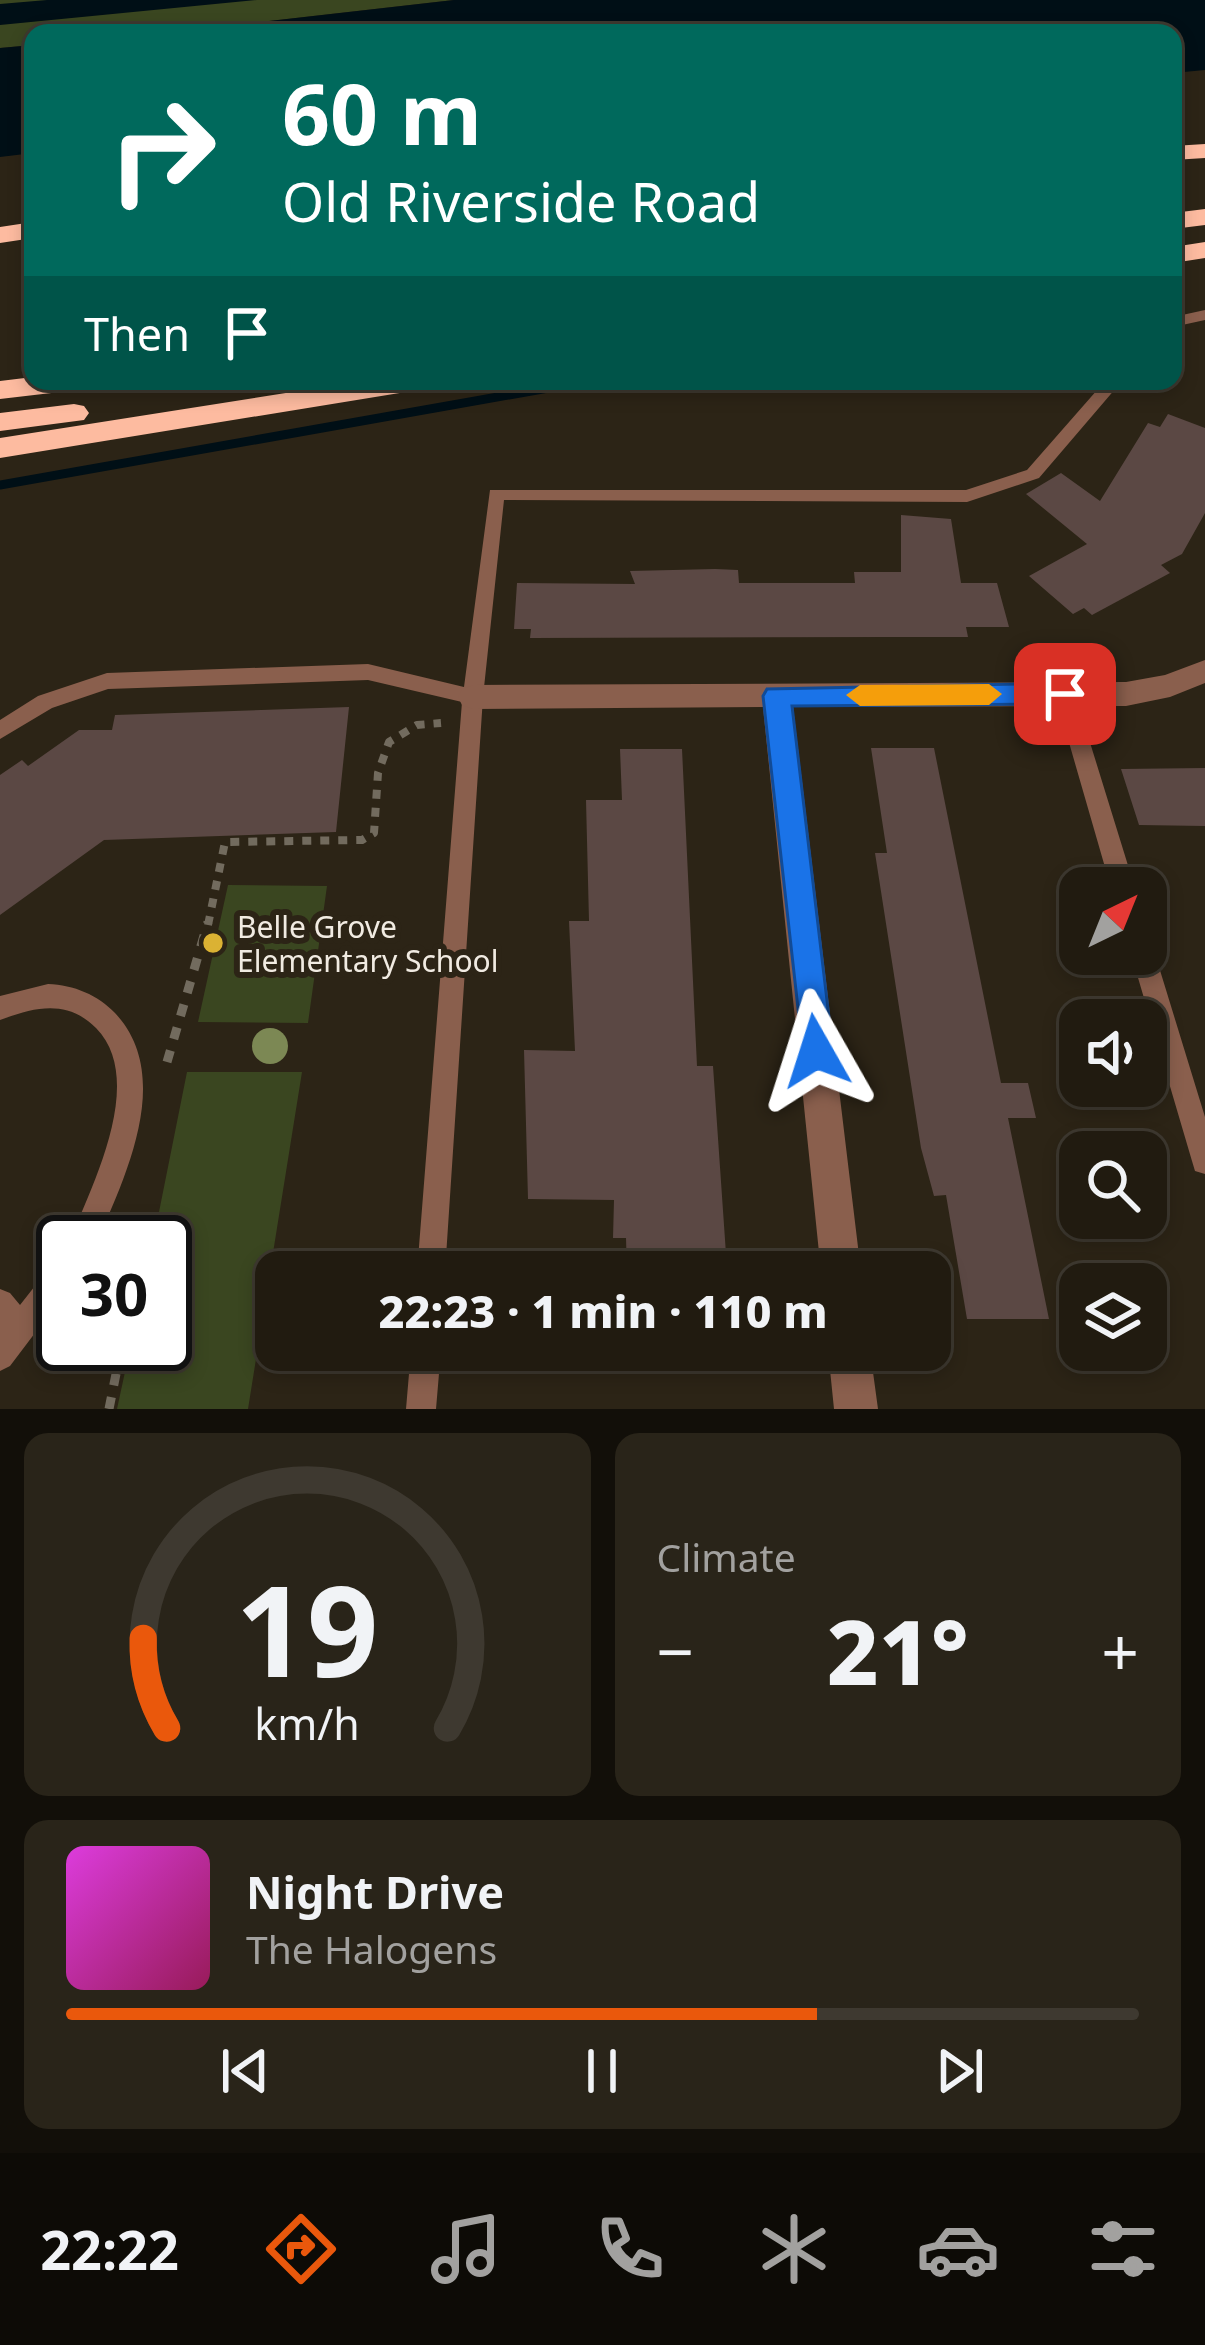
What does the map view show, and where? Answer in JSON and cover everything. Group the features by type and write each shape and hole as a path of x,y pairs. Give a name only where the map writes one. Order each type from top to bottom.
{"highway":[{"path":"0,422 255,390"},
{"path":"0,448 362,390"}],"street":[{"path":"473,697 1126,694 1170,686 1205,670"},
{"path":"777,696 839,1251"},
{"path":"851,1371 856,1409"}],"lane":[{"path":"433,1251 473,697 496,494 967,496 1033,474 1106,390"},
{"path":"0,731 45,702 107,681 368,672 473,697"},
{"path":"1065,694 1117,867"},
{"path":"1149,975 1205,1161"},
{"path":"0,1008 32,997 66,997 98,1012 118,1034 132,1078 96,1215"},
{"path":"0,1303 22,1330"},
{"path":"0,1356 36,1311"},
{"path":"421,1409 424,1371"}],"path":[{"path":"167,1062 202,953 225,842 362,839 374,833 384,747 390,734 408,724 438,723"},
{"path":"109,1409 117,1371"}],"green space":[{"path":"0,0 454,0 242,24 24,24 24,46 0,48"},
{"path":"228,885 327,886 308,1023 198,1022"},
{"path":"187,1072 302,1072 273,1251 255,1251 255,1365 248,1409 117,1409 125,1371 192,1371 192,1215 158,1215"}],"shaded area":[{"path":"257,0 0,25 0,4"},
{"path":"454,0 1205,0 1205,70 1182,72 1182,24 242,24"},
{"path":"24,46 24,154 0,157 0,48"}],"building":[{"path":"1168,414 1205,428 1205,513 1182,554 1161,565 1170,573 1092,615 1084,608 1073,614 1029,576 1087,544 1026,494 1061,473 1100,501 1148,423 1160,427"},
{"path":"901,515 951,519 961,583 997,583 1009,627 966,627 968,637 530,638 531,629 514,629 517,583 635,584 630,571 715,569 738,570 739,583 855,583 854,572 901,572"},
{"path":"349,707 336,832 104,840 0,915 0,775 22,760 28,766 79,730 112,730 115,715"},
{"path":"871,748 934,748 1001,1083 1028,1083 1036,1118 1008,1118 1049,1319 967,1319 946,1195 934,1196 921,1148 875,853 887,853"},
{"path":"620,749 682,749 697,1066 713,1066 726,1251 626,1251 626,1238 613,1238 614,1200 528,1199 524,1050 575,1051 569,921 589,921 586,800 622,800"},
{"path":"1205,768 1205,826 1139,825 1121,769"}],"waterway":[{"path":"0,485 537,390"}],"slow traffic":[{"path":"860,695 989,694"}],"place":[{"name":"Belle Grove Elementary School","path":"213,943"}],"route":[{"path":"816,1051 777,696 1065,694"}]}
